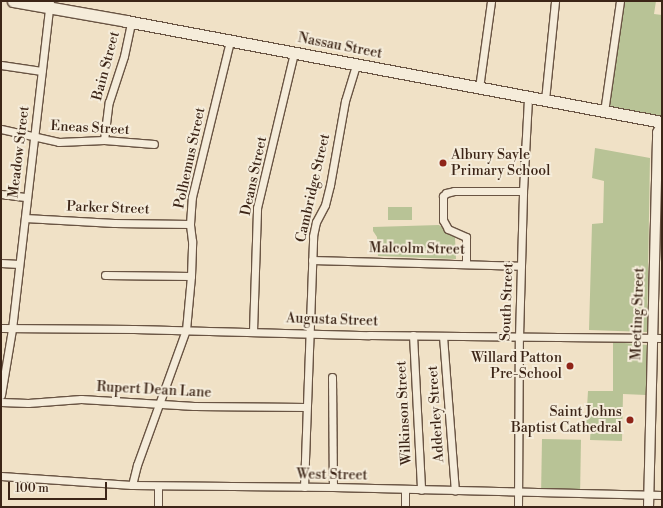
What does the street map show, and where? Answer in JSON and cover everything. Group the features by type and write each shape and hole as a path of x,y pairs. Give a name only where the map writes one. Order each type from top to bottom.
{"main road":[{"name":"Nassau Street","path":"13,1 50,4 131,22 528,98 662,122"}],"street":[{"path":"479,88 491,1"},
{"path":"545,100 556,1"},
{"path":"604,112 620,1"},
{"name":"Meadow Street","path":"1,395 12,329 50,4"},
{"name":"Bain Street","path":"104,140 109,102 124,56 131,22"},
{"name":"Polhemus Street","path":"132,485 186,330 191,276 192,241 190,224 192,197 230,41"},
{"name":"Deans Street","path":"253,331 257,208 294,53"},
{"name":"Cambridge Street","path":"304,487 313,236 316,222 325,205 330,185 346,100 356,64"},
{"path":"1,65 42,71"},
{"name":"South Street","path":"518,507 519,338 523,191 528,98"},
{"name":"Meeting Street","path":"648,507 657,132 662,122"},
{"name":"Eneas Street","path":"1,129 59,142 104,140 154,144"},
{"path":"466,263 466,237 448,229 443,220 443,196 446,192 523,191"},
{"path":"1,194 27,197"},
{"name":"Parker Street","path":"25,218 114,223 190,224"},
{"name":"Malcolm Street","path":"312,260 466,263 521,266"},
{"path":"1,263 20,264"},
{"path":"105,275 191,276"},
{"name":"Augusta Street","path":"1,328 253,331 369,335 413,334 519,338 662,338"},
{"name":"Wilkinson Street","path":"413,334 421,490"},
{"name":"Adderley Street","path":"443,336 455,491"},
{"path":"332,377 333,487"},
{"name":"Rupert Dean Lane","path":"1,402 28,403 81,399 194,406 306,407"},
{"name":"West Street","path":"1,476 158,486 333,487 405,490 662,495"},
{"path":"158,486 158,507"},
{"path":"405,490 405,507"}],"green space":[{"path":"625,1 656,1 654,14 662,15 662,117 609,106"},
{"path":"595,148 650,158 647,332 589,330 592,224 603,223 604,181 592,178"},
{"path":"388,207 412,207 412,220 388,220"},
{"path":"439,225 455,237 456,259 378,256 377,237 373,231 373,227"},
{"path":"613,342 647,345 646,395 623,394 622,441 590,440 591,426 586,424 588,391 613,391"},
{"path":"542,439 581,440 580,491 541,490"}],"place":[{"name":"Albury Sayle Primary School","path":"443,163"},
{"name":"Willard Patton Pre-School","path":"570,366"},
{"name":"Saint Johns Baptist Cathedral","path":"630,420"}]}
